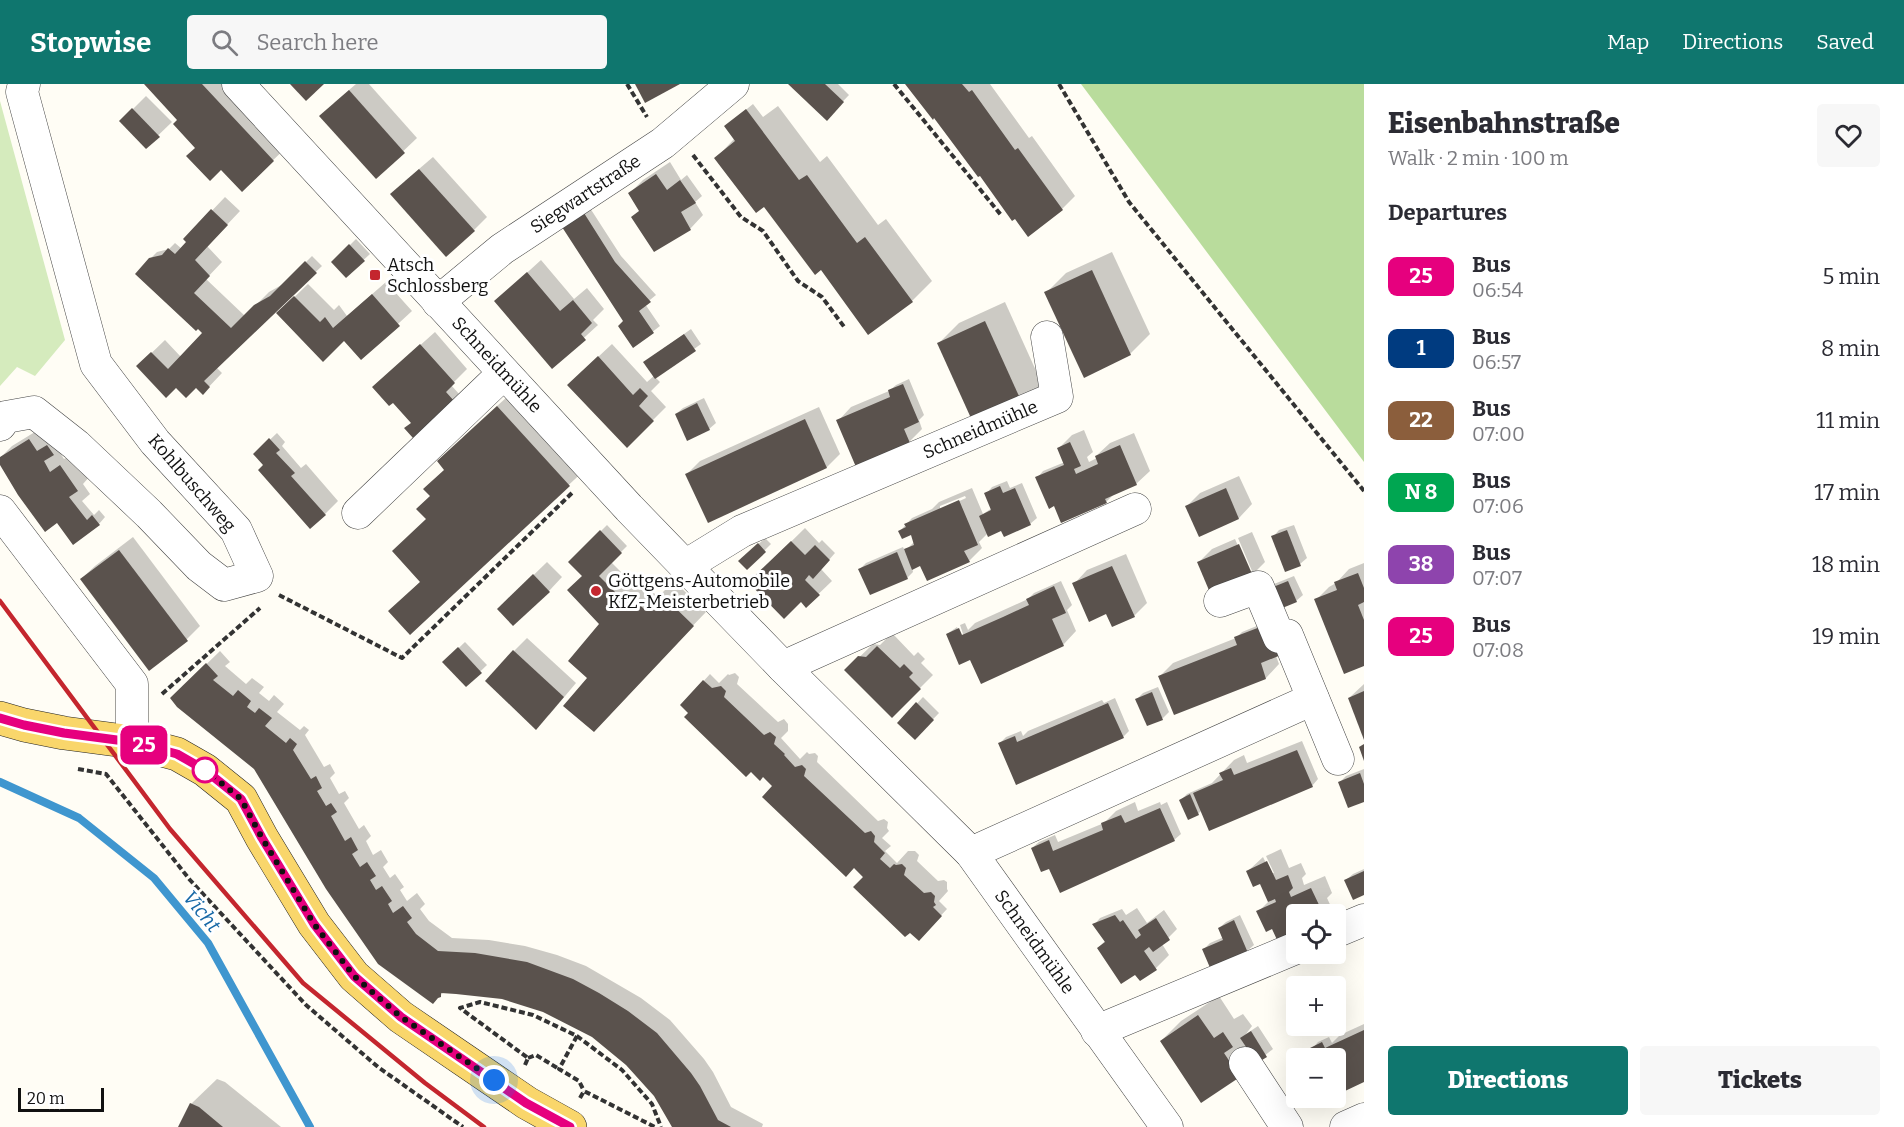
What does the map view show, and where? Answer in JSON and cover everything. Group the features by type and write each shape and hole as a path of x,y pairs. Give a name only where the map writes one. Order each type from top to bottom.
{"main road":[{"path":"0,718 64,733 132,731 205,770 241,799 314,924 354,976 401,1017 512,1093 566,1125"}],"street":[{"name":"Kohlbuschweg","path":"24,84 22,92 96,364 155,442 236,530 267,585"},
{"name":"Schneidmühle","path":"238,84 685,566 783,667 971,853 1167,1127"},
{"name":"Siegwartstraße","path":"438,302 502,249 669,138 733,84"},
{"name":"Schneidmühle","path":"685,566 742,531 1057,397 1047,338"},
{"path":"357,513 504,373"},
{"path":"0,425 6,417 34,412 76,445 207,573 224,585 267,585"},
{"path":"783,667 1135,509"},
{"path":"0,511 132,684 132,731"},
{"path":"1221,601 1257,587 1279,637 1287,635 1338,759"},
{"path":"971,853 1313,699"},
{"path":"1346,927 1364,920"},
{"path":"1097,1031 1286,952"},
{"path":"1245,1064 1287,1127"},
{"path":"1346,1127 1364,1119"}],"path":[{"path":"627,84 669,138 741,217 763,231 798,281 822,297 845,328"},
{"path":"894,84 1001,215"},
{"path":"1059,84 1129,202 1364,491"},
{"path":"132,731 267,585 402,658 595,471"},
{"path":"64,733 70,767 106,774 190,880 306,1005 378,1067 463,1127"},
{"path":"528,1058 460,1008 480,1002 533,1015 577,1036 622,1070 652,1104 661,1127"},
{"path":"559,1069 577,1036"},
{"path":"512,1093 528,1058 536,1055 579,1081 584,1091 655,1127"},
{"path":"566,1125 584,1091"}],"green space":[{"path":"1081,84 1364,84 1364,462"},
{"path":"0,101 65,340 35,376 17,367 0,386"}],"building":[{"path":"144,84 202,84 274,161 242,192 221,170 210,181 186,156 195,148 173,124 177,120"},
{"path":"290,84 324,84 306,101"},
{"path":"635,84 680,84 645,103"},
{"path":"788,84 825,84 844,102 827,121"},
{"path":"905,84 962,84 969,92 972,90 1015,150 1018,148 1063,210 1028,237 1015,219 1012,221 980,176 978,177 934,118 933,120"},
{"path":"349,90 405,153 376,179 319,116"},
{"path":"132,108 160,137 146,149 119,121"},
{"path":"746,109 799,180 807,175 857,243 865,237 913,302 868,335 821,270 815,275 764,207 756,213 714,158 735,141 724,126"},
{"path":"419,169 475,231 446,257 390,194"},
{"path":"656,174 667,190 680,180 696,203 681,212 691,230 654,252 631,217 639,211 628,193"},
{"path":"211,209 228,225 195,260 210,276 194,293 231,328 254,305 270,296 305,261 317,273 204,381 210,387 203,395 196,388 186,398 176,388 166,398 136,366 151,352 168,369 202,333 198,329 196,331 135,274 149,258 162,255 168,248 175,254 186,242 183,239"},
{"path":"584,213 615,262 651,302 639,311 654,333 633,348 618,326 623,321 562,227"},
{"path":"349,244 365,261 346,278 331,262"},
{"path":"1092,270 1131,355 1084,378 1044,292"},
{"path":"527,272 560,311 573,300 592,323 581,334 586,340 552,369 494,301"},
{"path":"372,294 400,326 361,360 344,341 323,362 276,313 294,296 320,322 325,317 333,328"},
{"path":"985,321 1023,405 975,427 937,343"},
{"path":"684,334 696,351 655,379 643,362"},
{"path":"420,344 455,383 446,392 455,402 413,438 404,428 411,423 393,403 389,406 372,387"},
{"path":"598,356 633,395 640,388 648,396 639,406 654,421 627,448 567,385"},
{"path":"903,384 919,422 904,429 910,443 856,467 836,420 890,397 888,390"},
{"path":"697,403 710,430 687,441 675,414"},
{"path":"497,406 570,486 410,635 388,611 420,582 392,551 426,519 416,509 430,496 423,489 444,470 437,461"},
{"path":"805,419 827,468 708,523 685,474"},
{"path":"269,438 280,450 276,453 295,473 291,476 326,515 310,529 258,470 263,465 253,454"},
{"path":"29,439 37,451 47,445 54,455 44,461 50,472 60,465 78,491 69,497 87,520 92,515 100,525 73,545 57,523 45,532 0,465 0,457"},
{"path":"1070,442 1081,466 1074,469 1076,474 1098,464 1095,456 1120,445 1137,485 1105,499 1107,503 1061,523 1054,506 1049,509 1035,477 1064,465 1057,448"},
{"path":"1000,486 1003,493 1015,488 1031,525 1004,537 1001,531 988,537 979,516 991,510 984,493"},
{"path":"1226,488 1239,519 1199,537 1185,506"},
{"path":"959,500 978,545 964,551 970,562 927,581 920,566 912,570 904,549 914,545 911,535 902,539 898,531 906,527 904,524"},
{"path":"600,530 622,553 599,576 625,602 631,596 645,610 660,593 694,626 594,732 563,706 587,678 568,661 599,624 567,590 582,576 568,562"},
{"path":"1287,530 1301,566 1285,572 1271,536"},
{"path":"791,541 805,555 815,545 830,560 813,579 809,575 805,580 820,595 806,608 801,602 784,619 748,582"},
{"path":"758,543 766,552 747,570 738,561"},
{"path":"1239,544 1253,576 1211,595 1197,562"},
{"path":"119,550 188,641 149,671 80,579"},
{"path":"897,552 908,579 870,595 858,569"},
{"path":"1112,566 1135,617 1112,627 1106,614 1089,622 1072,583"},
{"path":"1358,573 1364,588 1364,602 1358,605 1364,620 1364,666 1344,674 1314,599 1337,590 1334,582"},
{"path":"533,574 550,592 513,626 497,609"},
{"path":"1288,581 1297,602 1275,611 1266,590"},
{"path":"1054,586 1066,613 1052,619 1064,646 981,684 970,660 959,665 946,634 959,628 962,635 1003,617 1029,605 1026,599"},
{"path":"1268,624 1281,655 1261,663 1266,679 1174,715 1158,676 1237,645 1234,637"},
{"path":"877,646 900,668 904,664 913,673 909,677 921,689 892,718 844,670 858,656 866,657"},
{"path":"458,647 482,673 466,687 442,662"},
{"path":"513,650 564,697 536,730 485,681"},
{"path":"206,663 218,676 213,680 233,696 238,690 251,701 247,707 255,713 259,708 272,718 265,726 286,743 290,738 297,744 293,750 311,779 316,776 322,788 317,791 326,806 331,803 337,812 331,816 345,841 351,837 358,850 352,854 360,867 367,862 376,876 370,880 376,890 382,886 392,901 388,904 393,913 403,906 412,918 407,922 416,934 438,951 475,953 527,962 573,979 599,993 657,1033 691,1073 718,1120 731,1127 672,1127 654,1096 626,1065 592,1037 543,1012 502,999 456,994 441,993 441,997 433,1004 378,964 326,889 254,769 177,707 170,698"},
{"path":"703,680 712,688 721,686 726,691 724,697 764,735 770,732 776,737 774,744 795,767 802,765 806,769 804,776 865,833 871,831 875,836 874,842 885,853 880,859 890,868 894,864 902,864 906,868 904,875 924,893 931,892 935,896 936,905 933,907 942,916 919,941 910,933 905,937 853,887 863,877 854,868 846,877 762,797 772,786 763,777 760,781 751,772 746,777 684,717 688,713 680,705"},
{"path":"1364,691 1364,740 1348,698"},
{"path":"1152,692 1163,720 1147,726 1135,699"},
{"path":"916,702 934,720 915,740 897,723"},
{"path":"1108,703 1124,738 1016,785 998,743 1015,736 1017,742"},
{"path":"1364,744 1364,761 1359,747"},
{"path":"1297,750 1313,787 1209,831 1193,793 1223,780 1219,773 1231,768 1234,775"},
{"path":"1360,773 1364,784 1364,802 1348,808 1338,782"},
{"path":"1190,794 1199,815 1188,820 1179,800"},
{"path":"1160,808 1175,841 1060,893 1049,869 1041,872 1031,848 1049,840 1053,851 1103,830 1101,823 1121,815 1125,823"},
{"path":"1267,861 1276,880 1288,875 1293,888 1289,892 1291,897 1311,888 1319,904 1286,904 1286,941 1279,944 1272,929 1266,932 1256,911 1276,902 1275,899 1268,902 1260,884 1253,887 1246,871"},
{"path":"1364,871 1364,895 1353,900 1344,880"},
{"path":"1115,915 1120,922 1123,920 1136,939 1141,935 1138,930 1156,918 1170,940 1153,952 1149,947 1144,951 1157,970 1140,981 1135,975 1121,984 1097,948 1105,942 1092,924"},
{"path":"1234,920 1248,953 1211,970 1202,949 1223,940 1218,928"},
{"path":"1198,1015 1214,1038 1223,1032 1233,1047 1224,1053 1240,1077 1201,1103 1160,1041"},
{"path":"1364,1030 1364,1082 1346,1091 1346,1048 1325,1048"},
{"path":"1251,1031 1267,1057 1257,1063 1240,1038"},
{"path":"1322,1042 1325,1048 1310,1048"},
{"path":"190,1103 199,1107 223,1127 178,1127"}],"waterway":[{"name":"Vicht","path":"0,782 79,818 154,878 208,943 310,1127"}],"railway":[{"path":"0,601 170,829 303,983 425,1083 484,1127"}],"bus line":[{"name":"25","path":"0,718 64,733 132,742 177,754 205,770 241,799 314,924 354,976 401,1017 526,1103 570,1127"}],"place":[{"name":"Atsch Schlossberg","path":"375,275"},
{"name":"Göttgens-Automobile KfZ-Meisterbetrieb","path":"596,591"}],"route":[{"path":"205,770 241,799 314,924 354,976 401,1017 494,1080"}]}
